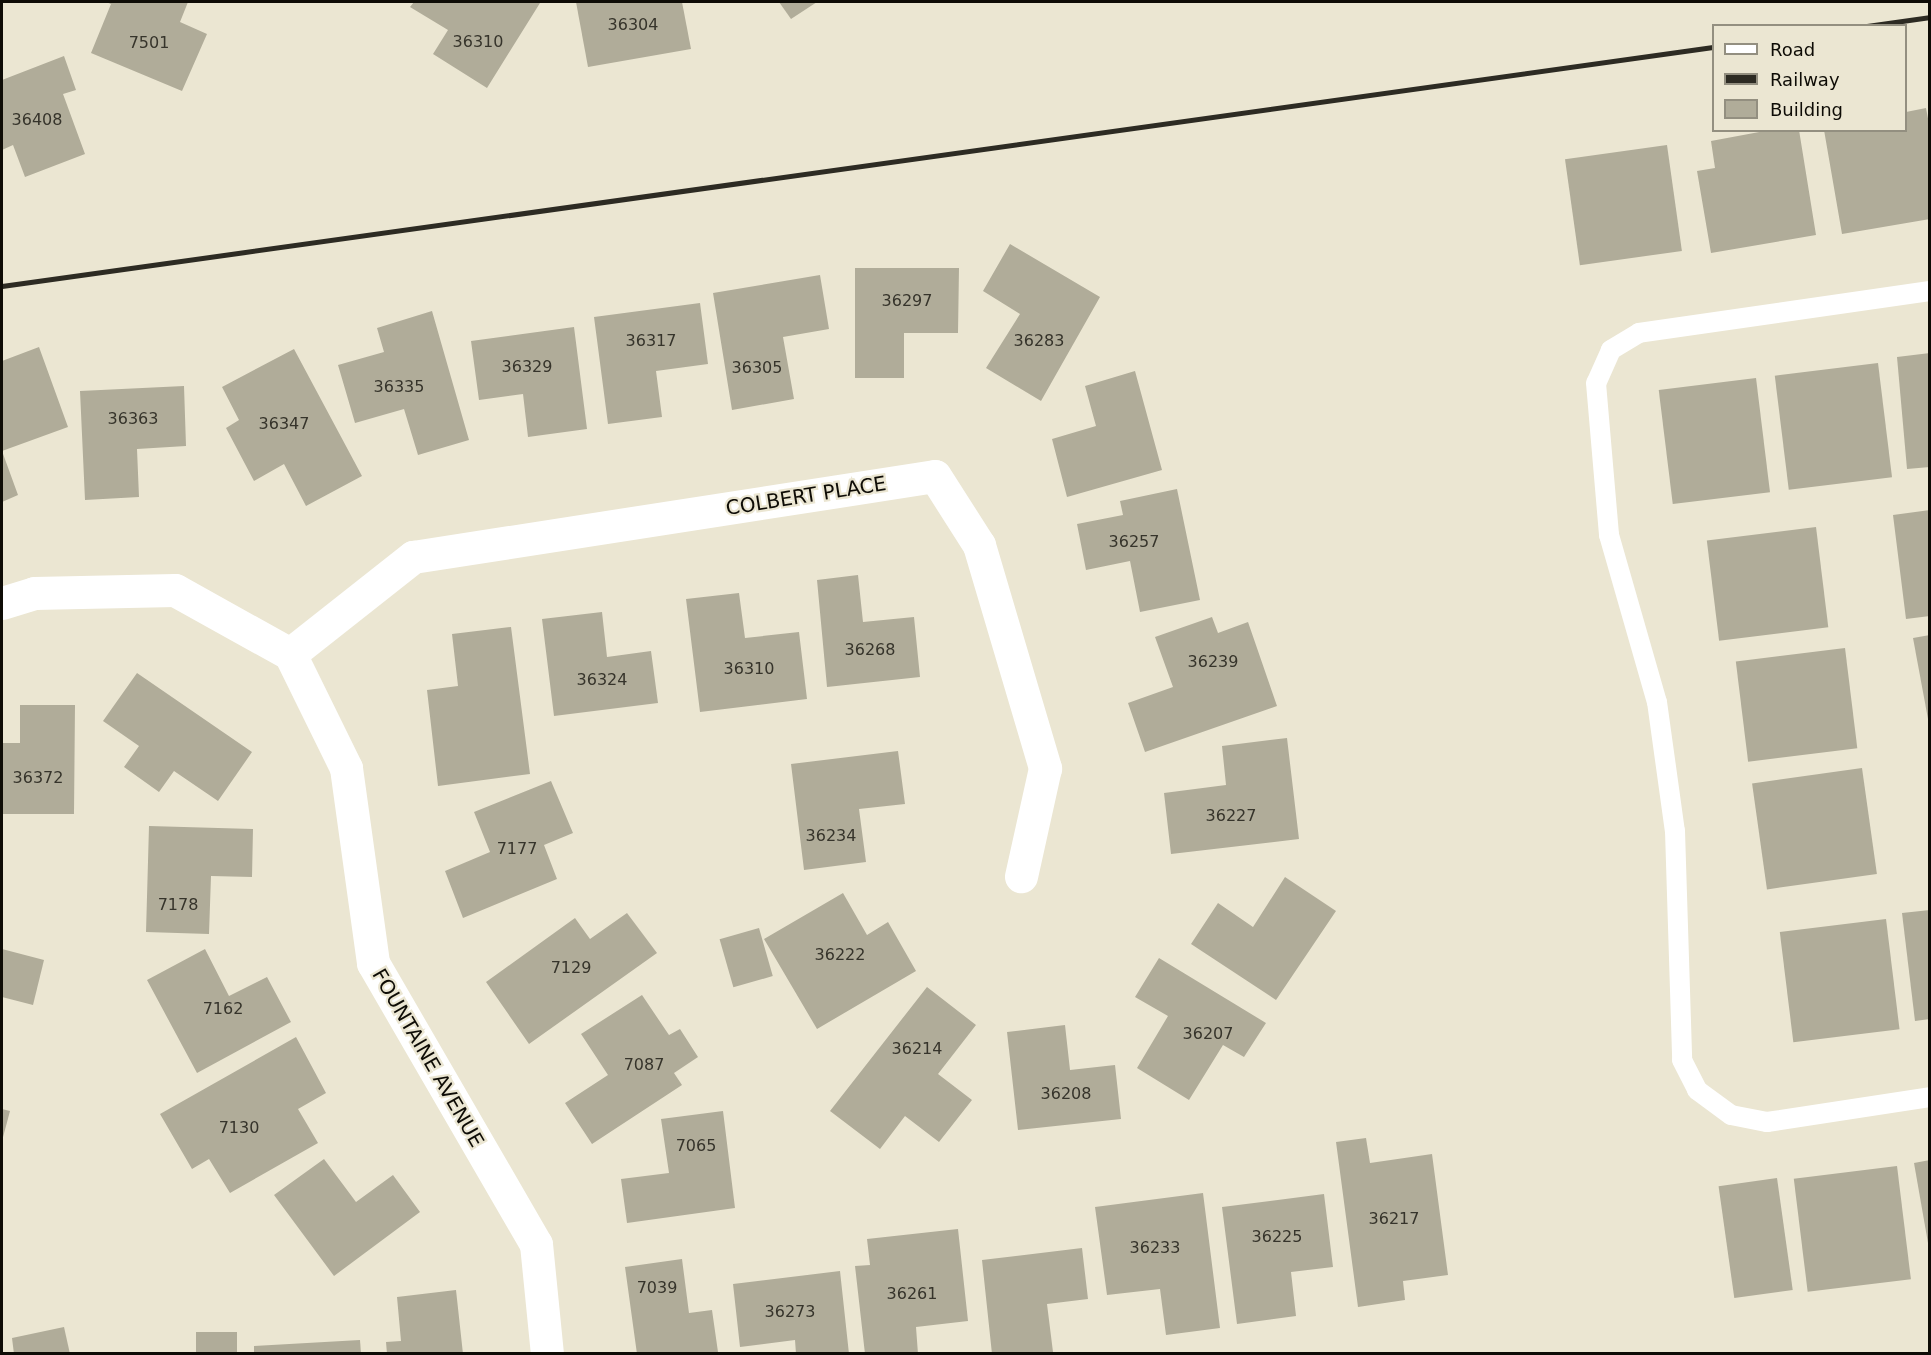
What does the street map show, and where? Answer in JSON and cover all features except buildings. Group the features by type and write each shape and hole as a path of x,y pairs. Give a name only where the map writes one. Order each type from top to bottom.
{"street":[{"name":"COLBERT PLACE","path":"290,654 413,557 935,476 979,545 1045,768 1022,876"},
{"path":"2,603 34,593 175,590 290,654"},
{"name":"FOUNTAINE AVENUE","path":"290,654 346,768 373,963 536,1244 547,1353"}],"lane":[{"path":"1929,291 1639,333 1611,350 1596,383 1610,535 1657,702 1675,831 1682,1060 1697,1090 1731,1115 1767,1122 1929,1096"}],"railway":[{"path":"1881,24 1930,17"},
{"path":"2,286 1712,47"}]}
